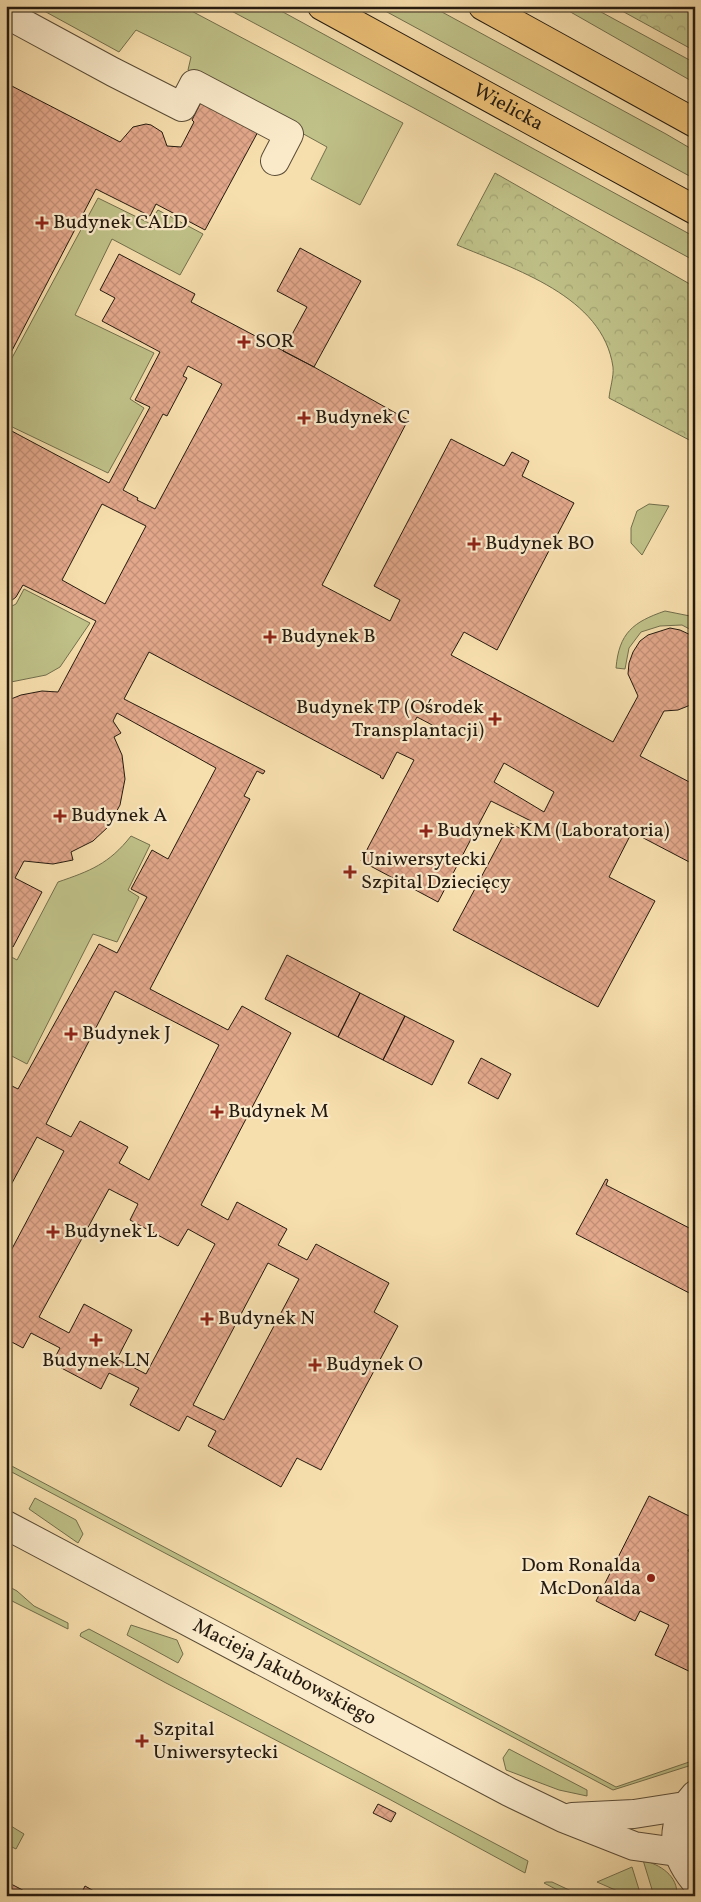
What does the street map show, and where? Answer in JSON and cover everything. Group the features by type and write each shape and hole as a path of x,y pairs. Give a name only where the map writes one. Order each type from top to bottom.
{"main road":[{"name":"Wielicka","path":"322,6 695,210"},
{"path":"483,6 695,123"}],"street":[{"path":"6,14 113,72 182,106 194,84 289,134 275,161"},
{"name":"Macieja Jakubowskiego","path":"6,1525 509,1792 563,1818 634,1846 677,1852"},
{"path":"690,1800 678,1820 676,1836 677,1852 684,1868 695,1881"},
{"name":"Macieja Jakubowskiego","path":"563,1818 634,1814 690,1800"}],"green space":[{"path":"35,6 182,6 403,123 360,205 311,179 327,147 188,70 191,57 136,30 119,52"},
{"path":"222,6 272,6 695,237 695,261 412,107"},
{"path":"376,6 431,6 695,151 695,179"},
{"path":"560,6 590,6 695,63 695,83"},
{"path":"613,6 695,6 695,51"},
{"path":"495,173 695,287 695,443 609,398 613,367 606,342 592,321 574,304 553,288 529,275 457,245"},
{"path":"98,198 149,223 158,210 203,234 180,275 112,239 75,315 154,353 130,399 144,408 108,473 6,424 6,369"},
{"path":"649,504 669,506 642,555 631,543 631,528 637,511"},
{"path":"24,589 90,623 60,667 46,675 6,683 6,609 16,604"},
{"path":"665,611 695,617 695,632 682,625 660,626 641,632 629,648 625,669 616,668 620,646 630,630 644,620"},
{"path":"131,836 150,845 128,890 139,897 117,942 93,934 27,1064 6,1053 6,954 17,960 58,882 80,874 107,860"},
{"path":"6,1463 616,1787 695,1760 695,1764 613,1790 6,1469"},
{"path":"35,1498 76,1520 83,1534 78,1543 29,1509"},
{"path":"6,1585 17,1591 34,1606 68,1623 68,1629 6,1598"},
{"path":"131,1625 177,1640 183,1654 178,1663 127,1635"},
{"path":"89,1629 528,1861 525,1873 80,1636 81,1633"},
{"path":"509,1749 587,1790 587,1796 559,1790 506,1770 503,1758"},
{"path":"6,1823 24,1834 16,1849 6,1844"},
{"path":"643,1860 667,1872 677,1889 677,1896 654,1896"},
{"path":"632,1867 641,1896 629,1896 597,1882"},
{"path":"552,1882 582,1896 569,1896 544,1883"}],"building":[{"name":"Budynek CALD","path":"6,83 120,142 133,127 146,124 162,132 167,146 181,147 194,122 192,120 203,98 260,128 205,230 156,204 150,216 96,189 6,362"},
{"path":"300,248 361,281 314,367 283,351 307,307 277,291"},
{"path":"119,254 195,294 191,302 314,367 408,420 322,585 390,621 400,600 374,586 451,439 504,466 512,452 529,461 522,476 574,503 497,650 464,632 451,655 613,742 638,696 628,674 633,652 640,641 648,635 670,628 680,630 695,637 695,702 678,710 664,711 640,756 695,785 695,865 632,832 609,877 655,901 598,1007 453,930 510,823 532,835 537,824 491,801 438,902 361,861 414,760 397,752 383,779 381,776 149,652 124,699 265,771 263,774 257,771 244,796 250,799 150,989 228,1030 242,1006 291,1033 201,1205 228,1220 237,1202 287,1229 278,1245 307,1260 316,1244 389,1283 374,1312 398,1326 321,1470 297,1458 281,1487 208,1446 216,1431 187,1416 179,1431 130,1405 139,1388 109,1373 101,1389 52,1363 60,1348 31,1333 23,1348 6,1339 6,1260 64,1151 37,1137 6,1194 6,1083 18,1089 99,944 117,953 147,897 131,889 152,850 168,859 216,768 117,713 113,721 121,733 114,737 122,755 125,779 120,805 108,827 93,841 71,852 73,860 53,864 24,861 15,878 42,892 13,947 6,943 6,860 9,855 6,854 6,701 21,695 42,691 58,692 96,621 23,585 16,597 6,605 6,428 109,483 150,407 135,400 160,352 102,321 115,298 100,290","holes":["188,366 222,384 155,509 123,490 163,414 167,416 187,378 183,376","102,504 146,526 105,604 62,580","417,717 436,727 429,739 411,728","504,763 554,792 544,812 494,782","115,991 219,1045 149,1180 119,1163 128,1147 80,1121 71,1137 46,1124","109,1189 138,1204 130,1220 178,1246 188,1229 215,1244 146,1374 117,1359 132,1330 84,1304 69,1333 39,1317","268,1263 299,1279 224,1420 193,1405"]},
{"path":"287,955 360,993 338,1037 265,999"},
{"path":"360,993 405,1016 383,1060 338,1037"},
{"path":"405,1016 454,1041 432,1085 383,1060"},
{"path":"481,1058 511,1074 498,1099 468,1083"},
{"path":"606,1179 608,1180 606,1185 695,1231 695,1296 576,1234"},
{"name":"Dom Ronalda McDonalda","path":"649,1496 695,1519 695,1538 688,1551 695,1555 695,1674 655,1655 669,1625 640,1611 635,1621 596,1601"},
{"path":"378,1804 396,1813 391,1822 373,1813"},
{"path":"6,1882 13,1885 34,1896 6,1896"},
{"path":"85,1886 103,1896 80,1896"}],"place":[{"name":"Budynek CALD","path":"42,223"},
{"name":"SOR","path":"244,342"},
{"name":"Budynek C","path":"304,418"},
{"name":"Budynek BO","path":"474,544"},
{"name":"Budynek B","path":"270,637"},
{"name":"Budynek TP (Ośrodek Transplantacji)","path":"495,719"},
{"name":"Budynek A","path":"60,816"},
{"name":"Budynek KM (Laboratoria)","path":"426,831"},
{"name":"Uniwersytecki Szpital Dziecięcy","path":"350,872"},
{"name":"Budynek J","path":"71,1034"},
{"name":"Budynek M","path":"217,1112"},
{"name":"Budynek L","path":"53,1232"},
{"name":"Budynek N","path":"207,1319"},
{"name":"Budynek LN","path":"96,1340"},
{"name":"Budynek O","path":"315,1365"},
{"name":"Dom Ronalda McDonalda","path":"651,1578"},
{"name":"Szpital Uniwersytecki","path":"142,1741"}]}
